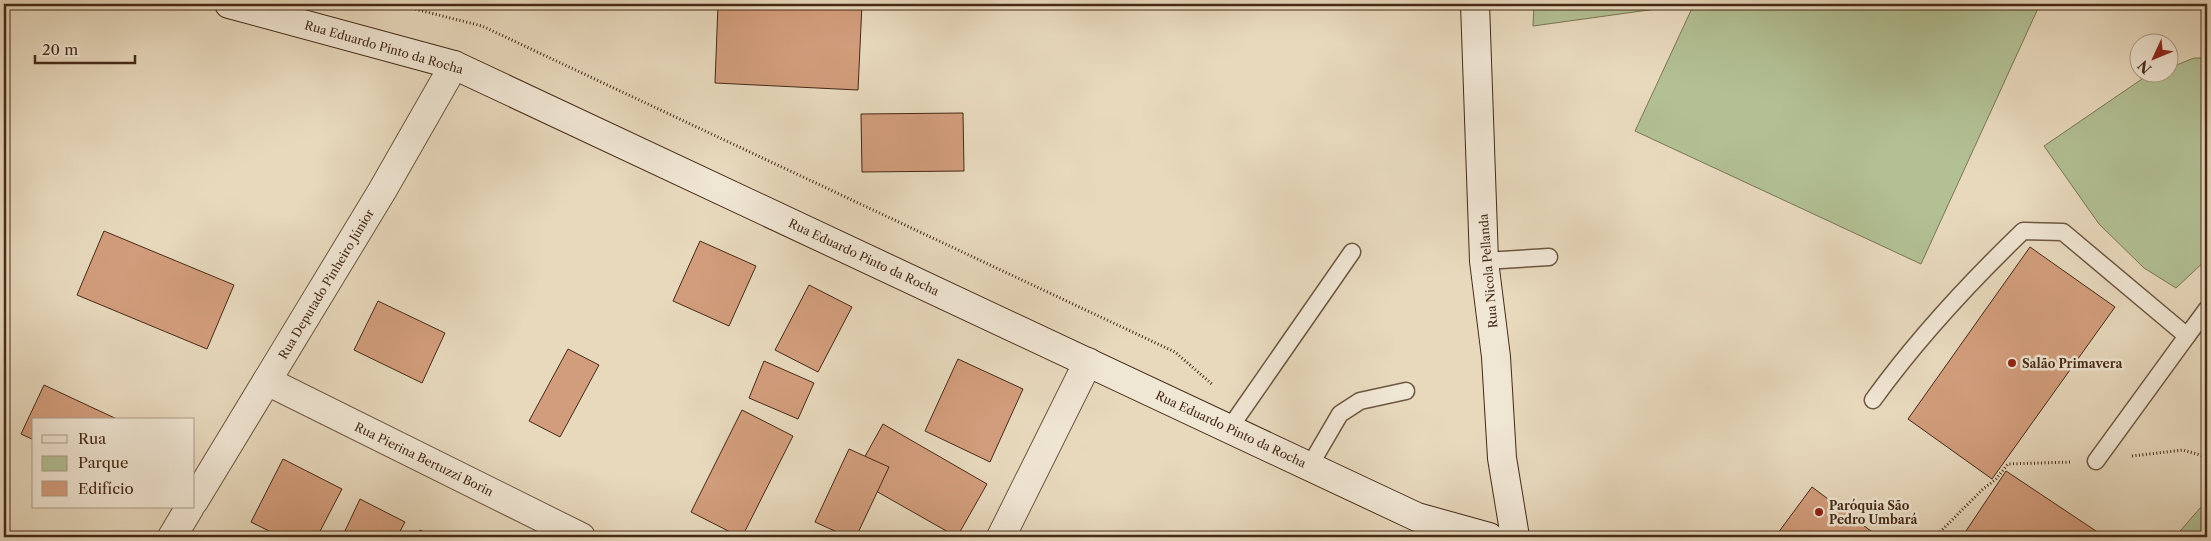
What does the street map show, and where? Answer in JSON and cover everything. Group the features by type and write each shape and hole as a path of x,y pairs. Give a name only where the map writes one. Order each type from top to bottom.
{"main road":[{"name":"Rua Eduardo Pinto da Rocha","path":"229,4 454,65 1416,517 1489,537"},
{"name":"Rua Nicola Pellanda","path":"1474,4 1484,261 1496,357 1502,458 1515,537"},
{"name":"Rua Deputado Pinheiro Júnior","path":"195,499 382,192 454,65"},
{"path":"1001,537 1088,362"},
{"name":"Rua Pierina Bertuzzi Borin","path":"267,381 581,537"},
{"path":"172,537 189,508"}],"lane":[{"path":"1873,400 1908,352 1981,271 2023,232 2063,232 2187,336"},
{"path":"1229,429 1352,252"},
{"path":"1484,261 1549,257"},
{"path":"2096,461 2207,309"},
{"path":"1309,467 1340,414 1360,401 1406,391"}],"path":[{"path":"395,4 482,26 1175,352 1230,400 1245,406"},
{"path":"1935,537 1983,489 1996,480 2008,464 2096,461 2182,450 2207,457"}],"green space":[{"path":"1534,4 1692,4 1533,26"},
{"path":"1694,4 2040,4 1921,264 1635,131"},
{"path":"2194,58 2207,58 2207,259 2176,288 2144,268 2099,224 2044,146 2138,82 2178,82 2178,64"},
{"path":"2207,500 2207,537 2175,537"}],"building":[{"path":"718,4 862,4 858,90 715,83"},
{"path":"963,113 964,171 862,172 861,114"},
{"path":"104,231 234,285 207,349 77,295"},
{"path":"700,241 756,266 729,326 673,301"},
{"name":"Salão Primavera","path":"2030,247 2115,307 1992,479 1908,419"},
{"path":"809,285 852,307 818,372 775,350"},
{"path":"378,301 445,333 422,383 354,350"},
{"path":"568,349 599,365 560,437 529,421"},
{"path":"958,359 1023,389 990,462 925,431"},
{"path":"764,361 814,383 798,419 749,398"},
{"path":"44,385 115,418 32,418 32,439 21,434"},
{"path":"742,410 793,436 742,537 740,537 691,512"},
{"path":"883,424 987,484 957,537 853,478"},
{"path":"849,449 889,467 856,537 848,537 815,522"},
{"path":"283,459 342,489 317,537 281,537 251,522"},
{"path":"2006,471 2102,535 2100,537 1962,537"},
{"name":"Paróquia São Pedro Umbará","path":"1812,487 1879,537 1775,537"},
{"path":"360,499 405,522 397,537 353,537 344,533"},
{"path":"420,530 434,537 416,537"}],"place":[{"name":"Salão Primavera","path":"2012,363"},
{"name":"Paróquia São Pedro Umbará","path":"1819,512"}]}
